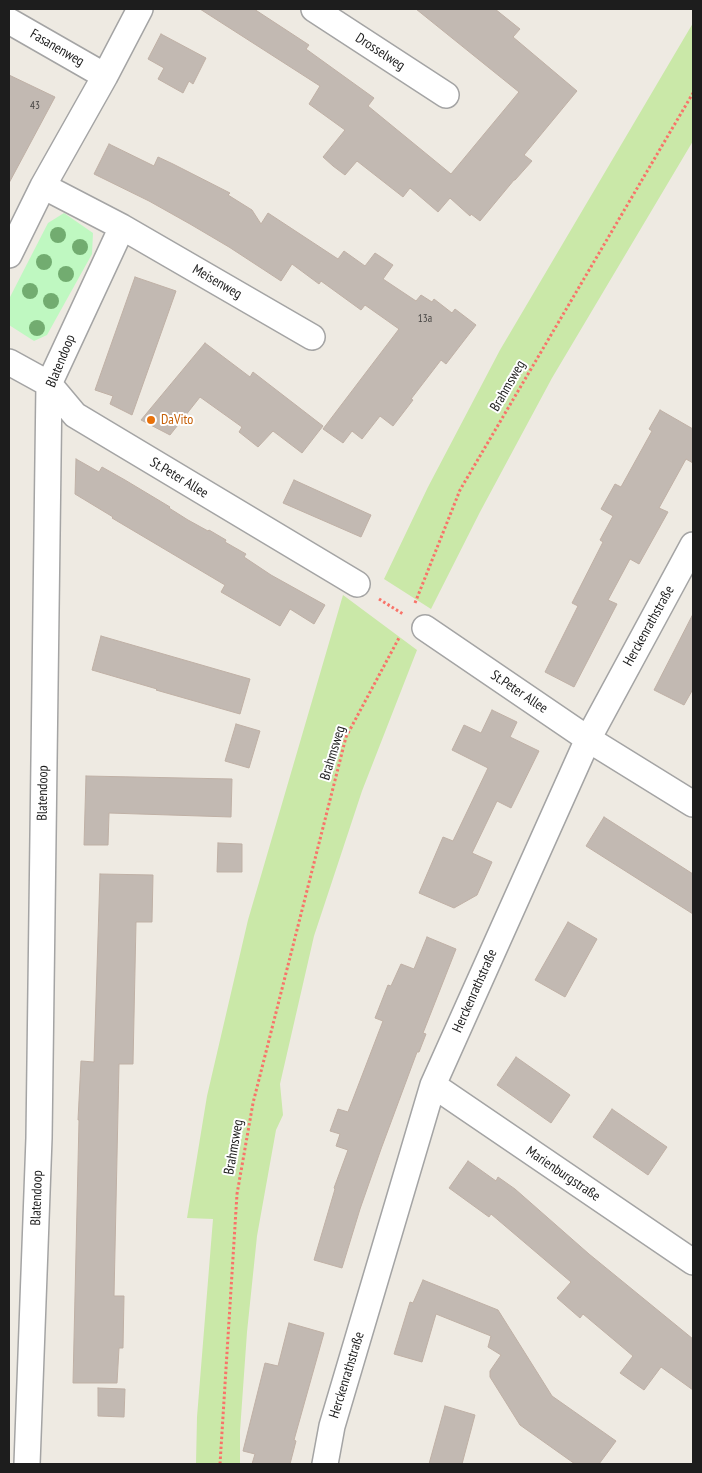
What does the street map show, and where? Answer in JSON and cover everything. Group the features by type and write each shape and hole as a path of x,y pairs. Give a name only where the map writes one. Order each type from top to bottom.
{"street":[{"path":"9,255 43,186 105,76 140,9"},
{"name":"Drosselweg","path":"314,9 446,95"},
{"name":"Fasanenweg","path":"9,20 105,76"},
{"path":"43,186 122,227"},
{"name":"Meisenweg","path":"122,227 312,337"},
{"name":"Blatendoop","path":"27,1464 39,1138 49,384 122,227"},
{"name":"St.Peter Allee","path":"9,362 49,384 75,415 357,584"},
{"name":"Herckenrathstraße","path":"325,1464 332,1426 433,1085 588,739 693,545"},
{"name":"St.Peter Allee","path":"417,623 588,739 693,804"},
{"name":"Marienburgstraße","path":"433,1085 693,1262"}],"path":[{"name":"Brahmsweg","path":"220,1464 237,1194 253,1103 346,737 417,623 460,490 693,93"},
{"path":"357,584 417,623"}],"green space":[{"path":"693,23 693,141 552,378 480,512 431,609 384,579 428,487 500,350"},
{"path":"64,213 93,233 92,254 47,335 34,341 9,325 9,299 48,223"},
{"path":"343,595 417,650 362,791 314,936 280,1084 283,1115 276,1130 257,1236 247,1332 240,1431 240,1464 196,1464 197,1417 213,1219 187,1218 207,1096 248,920"}],"building":[{"path":"200,9 254,9 309,45 306,49 374,98 368,106 451,174 519,92 416,9 495,9 520,29 513,37 577,91 524,155 532,161 480,221 471,214 470,216 450,198 438,212 410,188 403,197 357,161 345,175 333,166 323,157 345,130 309,104 320,86"},
{"path":"161,34 206,58 193,84 189,81 183,93 158,79 164,68 148,59"},
{"path":"9,75 55,97 9,183"},
{"path":"109,144 154,166 158,157 173,164 230,193 228,195 252,210 261,224 268,213 338,259 344,251 365,266 375,253 393,265 383,279 416,301 421,295 432,302 434,299 452,313 455,309 476,325 446,364 441,360 393,426 380,416 362,439 352,431 343,443 323,429 399,329 365,305 361,310 321,281 319,284 292,264 281,281 190,224 94,174"},
{"path":"135,277 176,291 132,415 110,404 113,396 95,390"},
{"path":"205,343 250,377 253,372 323,426 302,453 273,431 258,447 239,432 242,427 200,397 170,435 141,420"},
{"path":"660,410 693,429 693,463 686,459 659,508 668,512 639,564 630,559 608,600 617,604 574,687 545,672 578,606 572,603 603,542 600,540 613,516 601,509 615,484 621,487 652,431 649,429"},
{"path":"76,459 99,472 102,467 125,480 188,520 226,540 225,542 246,554 244,557 271,575 325,605 314,624 290,609 280,626 221,592 225,585 75,494"},
{"path":"294,480 371,515 361,537 283,503"},
{"path":"693,614 693,689 684,705 654,690"},
{"path":"101,636 250,679 240,714 92,670"},
{"path":"492,710 517,722 510,737 539,751 511,808 497,801 472,853 492,862 477,895 454,908 419,893 443,837 453,841 488,768 452,750 464,725 481,733"},
{"path":"236,724 260,731 249,768 225,761"},
{"path":"86,776 232,779 231,817 109,813 108,845 84,845"},
{"path":"604,817 693,874 693,914 586,846"},
{"path":"218,843 242,844 242,872 217,872"},
{"path":"100,874 153,875 152,922 136,922 133,1064 119,1064 114,1296 124,1296 123,1348 119,1348 117,1383 73,1383 78,1120 81,1061 94,1062"},
{"path":"568,922 597,939 565,997 535,980"},
{"path":"427,937 456,949 423,1033 426,1034 419,1052 417,1052 381,1149 342,1268 314,1260 334,1188 348,1150 336,1146 340,1134 330,1131 338,1109 348,1112 383,1021 375,1018 388,985 391,986 401,964 414,969"},
{"path":"516,1057 570,1095 551,1123 497,1085"},
{"path":"612,1109 667,1147 648,1175 593,1137"},
{"path":"468,1161 496,1181 498,1177 515,1189 589,1254 693,1339 693,1390 661,1367 644,1390 620,1373 633,1356 583,1314 580,1318 557,1298 571,1282 491,1214 489,1217 449,1188"},
{"path":"423,1280 498,1310 552,1396 616,1441 599,1464 575,1464 520,1425 490,1377 490,1371 501,1355 488,1347 491,1336 436,1314 422,1362 394,1354 410,1302 413,1303"},
{"path":"289,1323 324,1333 294,1440 296,1441 290,1464 252,1464 255,1454 243,1451 265,1363 278,1366"},
{"path":"98,1388 125,1389 124,1417 98,1416"},
{"path":"445,1406 475,1415 462,1464 429,1464"}],"place":[{"name":"DaVito","path":"151,420"}]}
